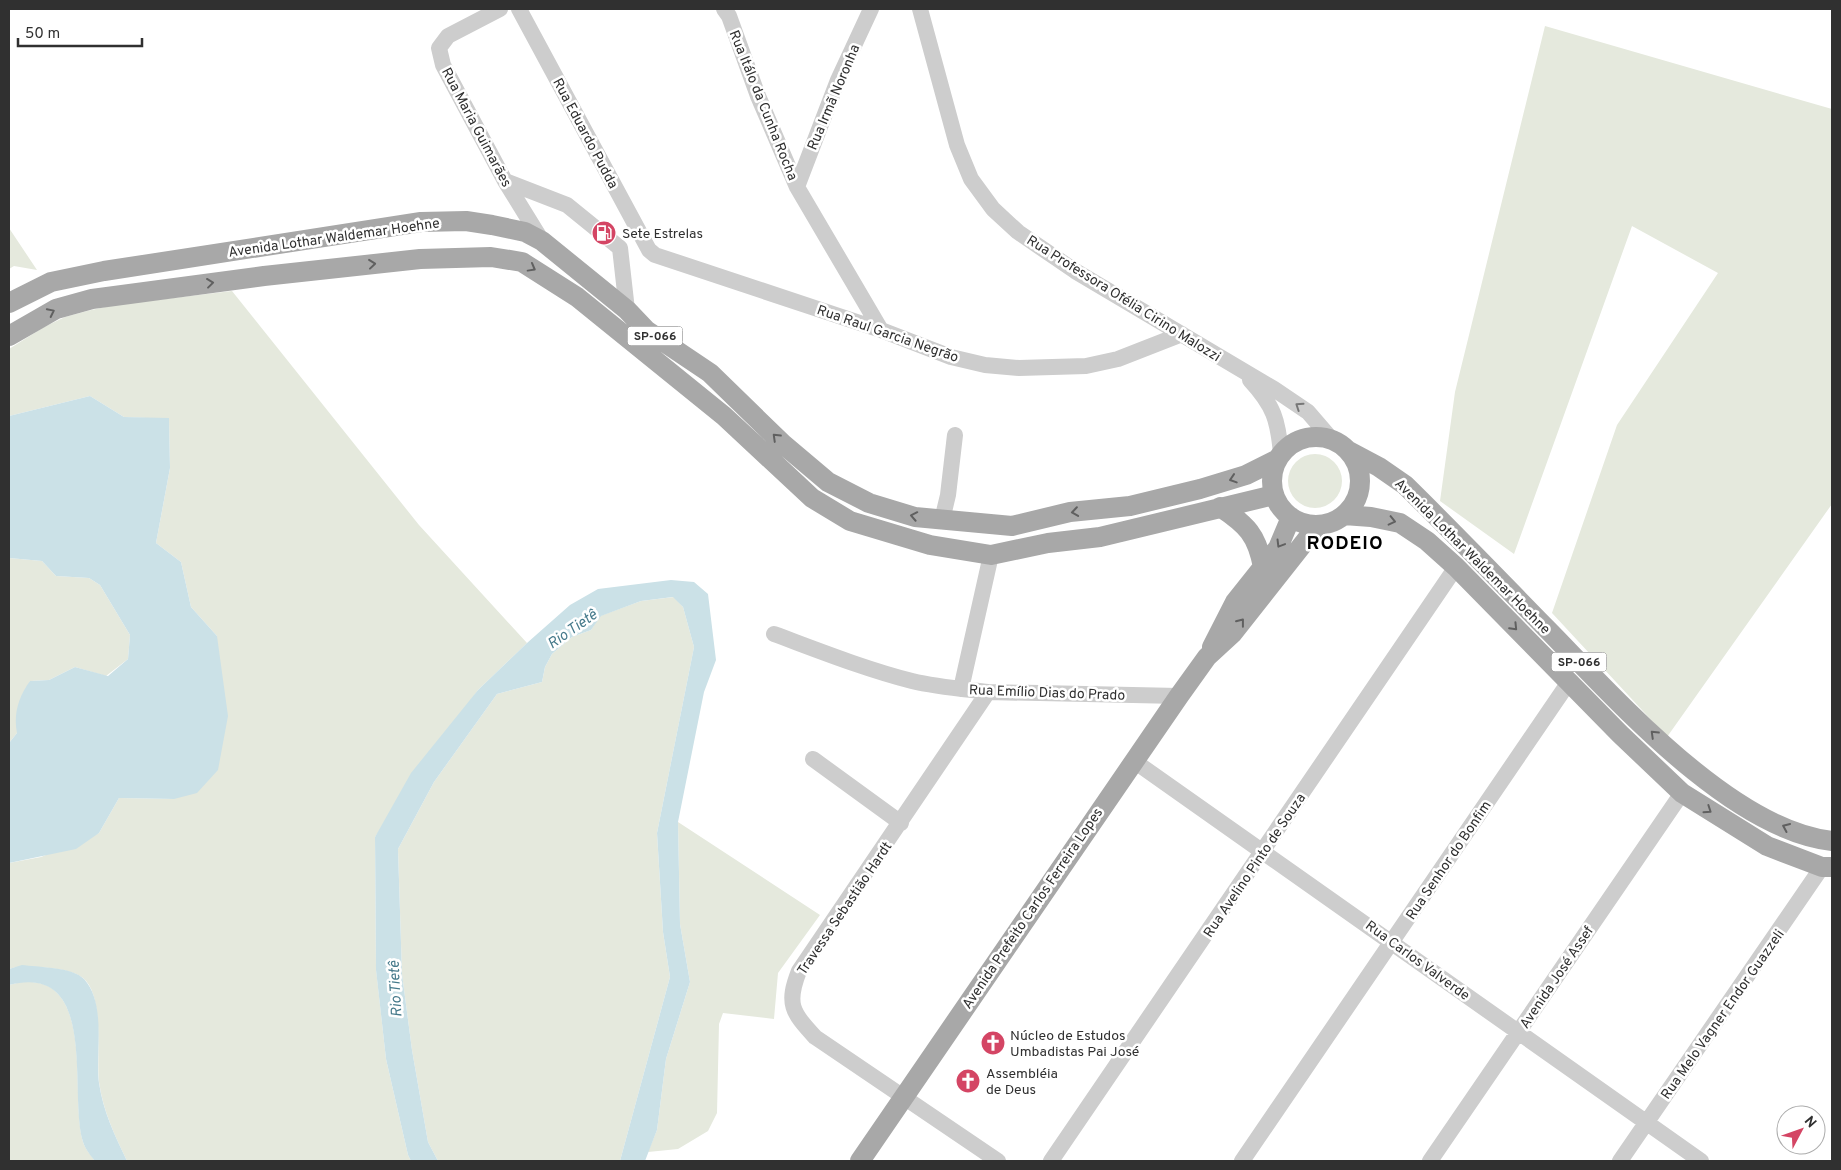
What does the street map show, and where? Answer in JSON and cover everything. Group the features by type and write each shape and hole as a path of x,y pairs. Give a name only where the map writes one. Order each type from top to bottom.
{"main road":[{"name":"Avenida Lothar Waldemar Hoehne","path":"9,303 51,282 104,270 421,222 466,221 525,232 542,241 627,310 646,330 710,373 783,444 828,482 869,503 915,518 1012,526 1070,512 1130,506 1218,484 1246,475 1280,457"},
{"name":"Avenida Lothar Waldemar Hoehne","path":"9,336 56,309 92,299 420,258 491,257 522,262 577,297 724,416 812,498 850,521 930,546 991,555 1048,543 1100,537 1274,495"},
{"path":"1319,437 1340,445 1356,462 1360,476 1356,497 1344,515 1332,522 1318,525 1304,523 1291,517 1283,510 1274,495 1272,476 1280,457 1292,444 1304,438 1319,437"},
{"name":"Avenida Lothar Waldemar Hoehne","path":"1340,445 1379,467 1405,485 1596,678 1658,738 1706,780 1753,812 1790,830 1832,841"},
{"path":"1220,507 1249,530 1259,547 1263,567"},
{"name":"Avenida Lothar Waldemar Hoehne","path":"1344,515 1371,517 1400,523 1427,541 1456,567 1569,682 1682,792 1767,846 1827,867"},
{"name":"Avenida Prefeito Carlos Ferreira Lopes","path":"860,1161 1178,696 1207,657 1235,602 1278,548 1291,517"},
{"name":"Avenida Prefeito Carlos Ferreira Lopes","path":"1207,657 1232,634 1318,525"}],"street":[{"name":"Rua Maria Guimarães","path":"500,9 448,36 439,48 443,65 505,182 542,241"},
{"name":"Rua Eduardo Pudda","path":"519,9 649,250 655,255"},
{"name":"Rua Itálo da Cunha Rocha","path":"724,9 729,16 758,96 797,186 881,330"},
{"name":"Rua Irmã Noronha","path":"797,186 838,80 871,9"},
{"name":"Rua Professora Ofélia Cirino Malozzi","path":"920,9 957,145 971,179 993,209 1018,232 1075,271 1308,412 1340,445"},
{"path":"505,182 567,205 620,248 627,310"},
{"name":"Rua Raul Garcia Negrão","path":"655,255 881,330 951,357 1019,368 1086,366 1118,359 1182,334"},
{"path":"1238,368 1273,408 1279,431 1280,457"},
{"path":"942,520 955,435"},
{"path":"961,689 991,555"},
{"name":"Rua Avelino Pinto de Souza","path":"1051,1161 1456,567"},
{"name":"Rua Emílio Dias do Prado","path":"774,634 858,665 914,681 961,689 988,692 1178,696"},
{"name":"Rua Senhor do Bonfim","path":"1242,1161 1569,682"},
{"name":"Travessa Sebastião Hardt","path":"988,692 799,971 792,990 792,1006 802,1023 815,1037 998,1161"},
{"path":"813,758 901,823"},
{"name":"Rua Carlos Valverde","path":"1134,761 1701,1161"},
{"name":"Avenida José Assef","path":"1430,1161 1682,792"},
{"name":"Rua Melo Vagner Endor Guazzeli","path":"1620,1161 1827,867"}],"shaded area":[{"path":"1545,26 1832,109 1832,504 1667,737 1552,613 1617,425 1718,273 1632,226 1514,554 1440,501 1455,392"},
{"path":"9,228 37,270 14,266 9,269"},
{"path":"232,291 419,525 527,643 478,690 375,837 376,969 386,1059 411,1161 127,1161 103,1103 98,1071 97,1012 90,987 80,976 63,970 29,967 9,969 9,863 41,857 99,833 119,798 174,799 217,636 191,607 181,562 156,543 170,468 169,419 124,417 90,396 9,416 9,349 44,327 65,317 87,311 114,305"},
{"path":"1310,454 1320,454 1330,458 1338,466 1342,481 1338,496 1330,504 1320,508 1310,508 1300,504 1292,496 1288,486 1288,476 1292,466 1300,458"},
{"path":"9,558 42,561 56,576 89,578 100,585 130,635 128,659 106,676 75,667 49,680 30,681 17,733 9,743"},
{"path":"674,597 683,607 694,647 657,833 663,932 670,977 620,1161 438,1161 428,1142 412,1050 402,974 398,849 434,782 497,694 542,682 545,667 552,654 572,637 591,630 600,616 641,601"},
{"path":"678,822 820,915 778,973 774,1019 723,1013 719,1024 717,1113 708,1131 678,1149 648,1152 657,1130 666,1059 690,982 680,924"},
{"path":"25,981 48,986 61,998 70,1014 77,1057 78,1103 83,1142 95,1161 9,1161 9,985"}],"water":[{"path":"90,396 124,417 169,418 170,468 156,543 181,562 191,607 217,636 228,716 218,770 197,793 174,799 119,798 99,833 76,849 9,863 9,743 17,733 16,712 26,687 30,681 49,680 75,667 108,676 128,659 130,635 100,585 89,578 56,576 42,561 9,558 9,416"},
{"name":"Rio Tietê","path":"671,580 694,582 708,594 716,660 704,692 678,822 680,924 690,982 666,1059 657,1130 645,1161 620,1161 670,977 663,932 657,833 694,647 683,607 673,597 641,601 601,616 591,630 572,637 552,654 545,667 542,682 497,694 434,782 398,849 402,974 412,1050 428,1142 438,1161 411,1161 386,1059 376,970 375,837 411,773 478,690 570,605 598,589"},
{"path":"22,965 72,972 84,979 91,989 98,1015 98,1071 103,1103 127,1161 95,1161 85,1147 79,1120 74,1036 68,1012 57,993 38,983 9,985 9,969"}],"place":[{"name":"Sete Estrelas","path":"604,233"},
{"name":"Núcleo de Estudos Umbadistas Pai José","path":"993,1043"},
{"name":"Assembléia de Deus","path":"968,1081"}],"district":[{"name":"RODEIO","path":"1345,542"}]}
